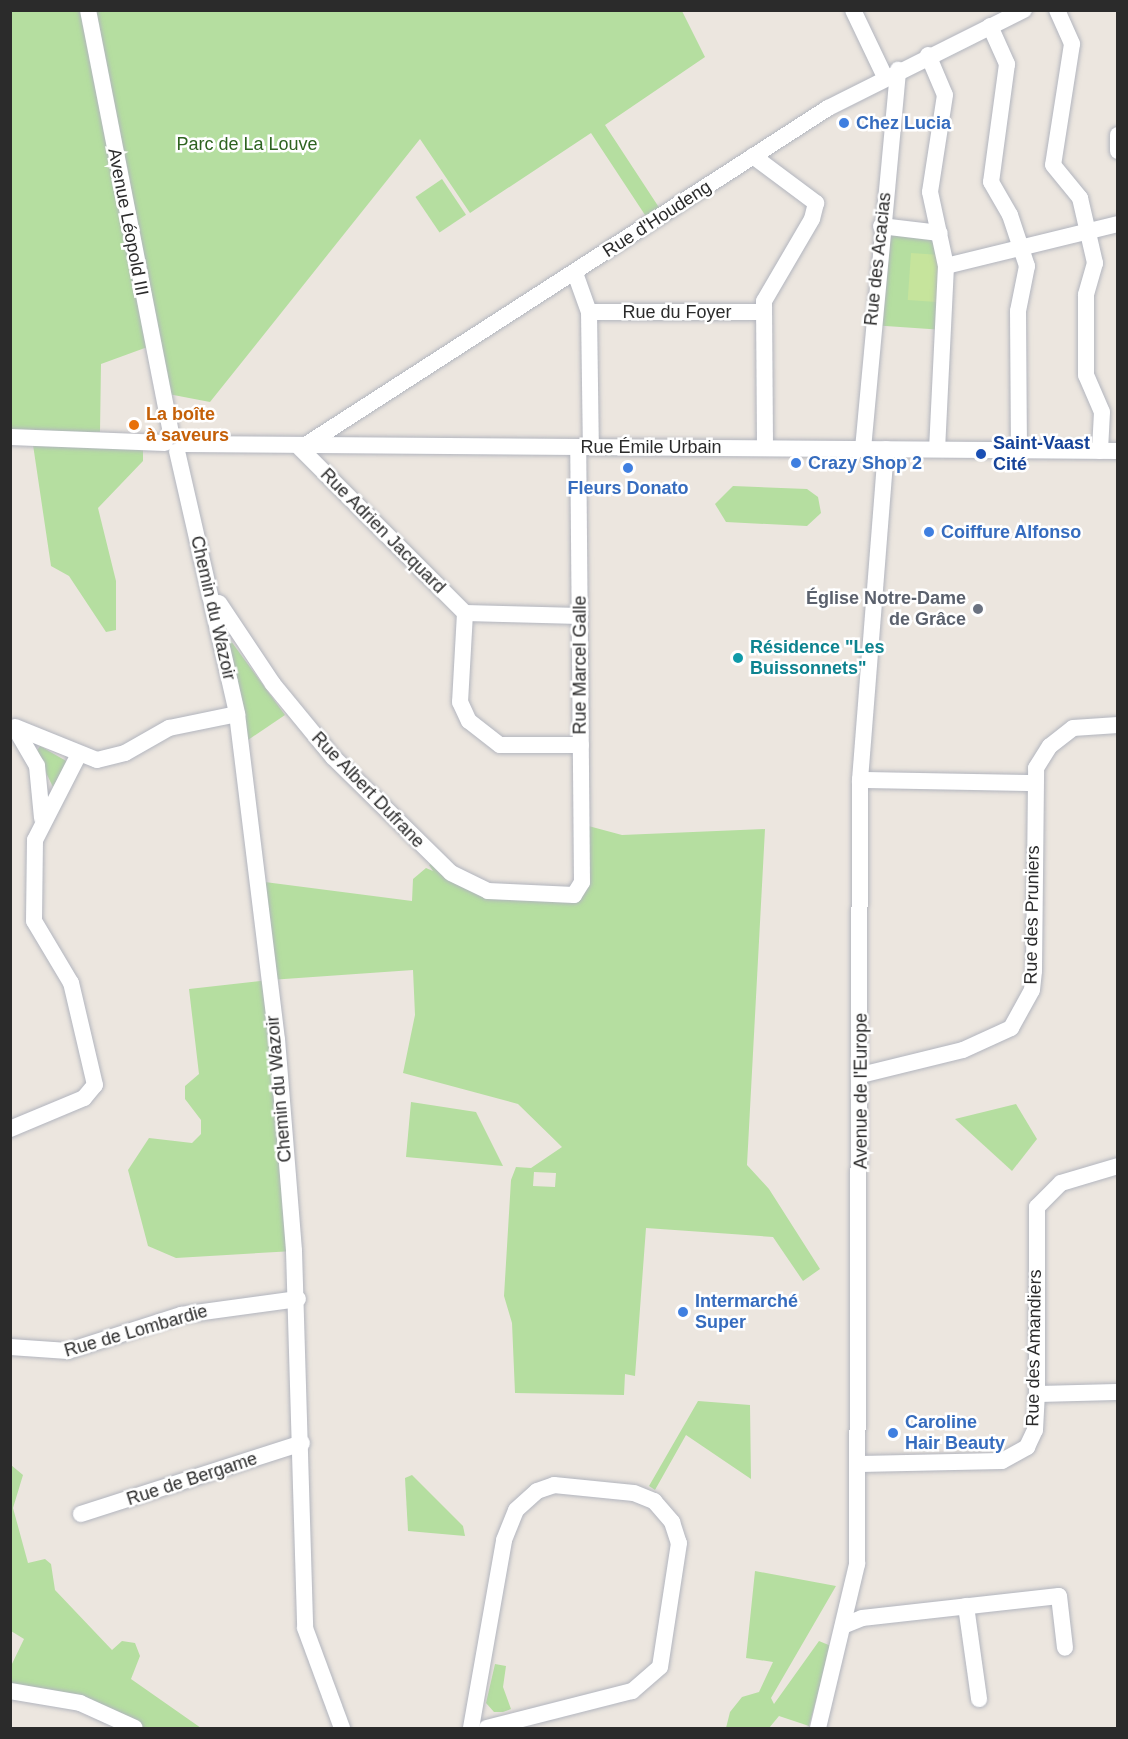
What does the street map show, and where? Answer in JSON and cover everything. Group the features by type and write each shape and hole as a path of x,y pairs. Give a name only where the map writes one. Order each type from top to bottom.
{"street":[{"name":"Avenue Léopold III","path":"88,10 174,443"},
{"path":"853,10 892,73"},
{"name":"Rue d'Houdeng","path":"300,448 753,156 892,73 1024,10"},
{"path":"1057,10 1072,44 1053,165 1080,198 1086,232 1095,262 1086,295 1086,375 1102,412 1100,451"},
{"path":"990,26 1007,64 991,182 1020,245 1028,284 1018,312 1019,450"},
{"path":"928,55 945,95 930,192 946,266 937,449"},
{"name":"Rue des Acacias","path":"863,448 892,73"},
{"path":"1118,135 1118,151"},
{"path":"753,156 816,203 812,219 764,301 765,447"},
{"path":"946,266 1020,245 1118,224"},
{"path":"881,226 939,233"},
{"path":"574,273 589,312"},
{"name":"Rue du Foyer","path":"589,312 764,312"},
{"name":"Rue Marcel Galle","path":"582,882 580,616 589,312"},
{"name":"Rue Émile Urbain","path":"10,437 300,448 765,447 1118,451"},
{"name":"Chemin du Wazoir","path":"174,443 210,584 237,714 277,1039 298,1299 305,1628 342,1728"},
{"name":"Rue Adrien Jacquard","path":"300,448 465,613"},
{"name":"Avenue de l'Europe","path":"818,1728 845,1625 857,1564 860,1464 860,780 886,449"},
{"name":"Rue Albert Dufrane","path":"210,584 240,638 303,720 451,873 488,891 553,896 574,895 582,882"},
{"path":"580,616 465,613 460,702 476,728 500,745 581,745"},
{"path":"13,723 78,756 118,756 162,730 237,714"},
{"path":"10,1129 84,1098 95,1085 68,974 34,921 32,866 40,828 43,786 13,723"},
{"name":"Rue des Pruniers","path":"861,1075 992,1040 1011,1028 1024,1008 1034,970 1033,783 1042,756 1060,736 1088,725 1118,725"},
{"path":"40,828 78,756"},
{"path":"860,780 1033,783"},
{"name":"Rue des Amandiers","path":"860,1464 1010,1459 1032,1439 1037,1394 1037,1207 1061,1182 1118,1166"},
{"name":"Rue de Lombardie","path":"10,1347 68,1351 189,1313 298,1299"},
{"path":"1037,1394 1118,1392"},
{"name":"Rue de Bergame","path":"81,1515 302,1443"},
{"path":"471,1728 504,1540 516,1510 537,1491 554,1485 634,1492 654,1501 672,1522 679,1543 660,1667 632,1691 487,1728"},
{"path":"845,1625 862,1618 1059,1596 1065,1648"},
{"path":"966,1606 979,1699"},
{"path":"10,1691 80,1703 135,1728"}],"green space":[{"name":"Parc de La Louve","path":"11,11 682,11 705,57 605,125 660,209 647,218 591,133 470,213 420,139 210,402 163,393 153,345 101,364 100,432 11,437"},
{"path":"442,179 466,215 440,233 415,197"},
{"path":"881,226 940,233 944,330 871,325"},
{"path":"911,253 940,255 937,302 908,300"},
{"path":"32,438 143,442 143,461 98,508 116,581 116,630 106,632 69,576 51,566"},
{"path":"733,486 807,489 818,497 821,513 807,526 726,522 715,504"},
{"path":"228,637 285,715 248,740 227,640"},
{"path":"40,746 68,762 53,787 36,752"},
{"path":"581,824 622,835 765,829 747,1165 769,1189 820,1269 803,1281 773,1237 646,1228 635,1376 625,1374 624,1395 515,1393 512,1323 504,1296 511,1180 516,1167 531,1168 562,1147 518,1104 403,1073 415,1015 413,970 270,980 294,1251 176,1258 148,1246 128,1170 149,1138 192,1143 201,1134 201,1120 185,1099 185,1086 199,1074 189,989 269,980 257,881 412,901 413,879 426,868 433,871 429,865 436,860 463,882 574,895","holes":["534,1172 556,1173 555,1187 533,1186"]},
{"path":"411,1102 476,1112 503,1166 406,1157"},
{"path":"1016,1104 1037,1139 1012,1171 955,1119"},
{"path":"698,1401 750,1405 751,1479 686,1435 655,1490 649,1486"},
{"path":"11,1465 23,1475 13,1508 28,1563 45,1559 51,1564 55,1590 112,1650 122,1641 135,1643 140,1656 131,1679 201,1728 135,1728 117,1718 11,1691 10,1668 24,1639 11,1631"},
{"path":"412,1475 463,1526 465,1536 408,1531 405,1478"},
{"path":"755,1571 836,1586 771,1698 774,1704 819,1641 831,1646 809,1726 779,1716 769,1728 726,1728 730,1712 742,1697 759,1692 773,1662 746,1658"},
{"path":"495,1664 506,1666 503,1687 511,1709 503,1712 494,1712 486,1703"}],"place":[{"name":"Chez Lucia","path":"844,123"},
{"name":"La boîte à saveurs","path":"134,425"},
{"name":"Saint-Vaast Cité","path":"981,454"},
{"name":"Crazy Shop 2","path":"796,463"},
{"name":"Fleurs Donato","path":"628,468"},
{"name":"Coiffure Alfonso","path":"929,532"},
{"name":"Église Notre-Dame de Grâce","path":"978,609"},
{"name":"Résidence \"Les Buissonnets\"","path":"738,658"},
{"name":"Intermarché Super","path":"683,1312"},
{"name":"Caroline Hair Beauty","path":"893,1433"}]}
